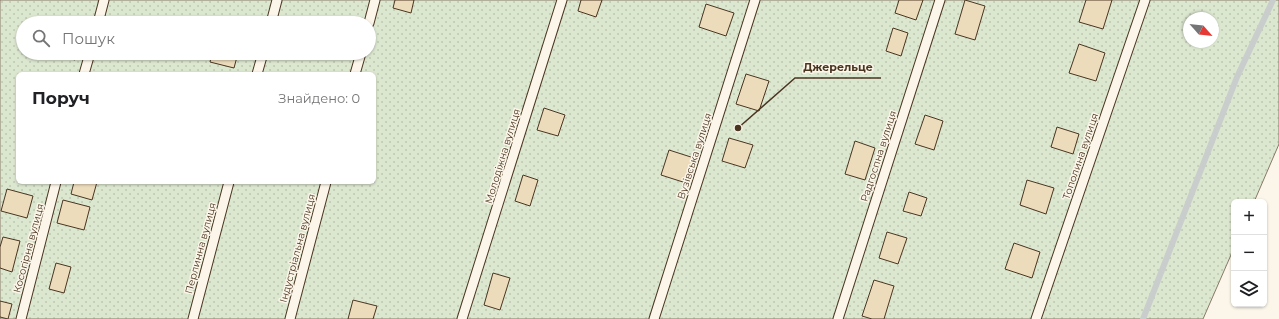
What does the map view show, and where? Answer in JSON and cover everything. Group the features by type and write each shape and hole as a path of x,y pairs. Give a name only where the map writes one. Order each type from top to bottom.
{"lane":[{"path":"100,16 104,0"},
{"path":"273,16 277,0"},
{"path":"371,16 375,0"},
{"name":"Молодіжна вулиця","path":"462,319 562,0"},
{"name":"Вузівська вулиця","path":"654,319 755,0"},
{"name":"Радгоспна вулиця","path":"838,319 940,0"},
{"name":"Тополина вулиця","path":"1036,319 1145,0"},
{"path":"85,72 88,60"},
{"path":"258,72 261,60"},
{"path":"356,72 359,60"},
{"name":"Косогірна вулиця","path":"21,319 55,184"},
{"name":"Перлинна вулиця","path":"193,319 228,184"},
{"name":"Індустріальна вулиця","path":"290,319 325,184"}],"green space":[{"path":"0,0 1279,0 1279,144 1255,199 1231,199 1231,255 1203,319 0,319"}],"building":[{"path":"395,0 414,0 411,13 393,8"},
{"path":"581,0 602,0 596,17 578,11"},
{"path":"899,0 923,0 916,20 895,13"},
{"path":"965,0 985,6 975,40 955,34"},
{"path":"1086,0 1112,0 1103,29 1079,22"},
{"path":"706,4 734,13 726,36 699,27"},
{"path":"893,28 908,33 901,56 886,51"},
{"path":"1079,44 1105,53 1096,81 1069,73"},
{"path":"210,60 236,60 234,68 210,62"},
{"path":"746,74 769,81 759,111 736,104"},
{"path":"544,108 565,115 558,136 537,130"},
{"path":"925,115 943,121 934,150 915,144"},
{"path":"1057,127 1079,134 1073,154 1051,147"},
{"path":"729,138 753,145 745,168 722,161"},
{"path":"855,141 875,148 865,180 845,174"},
{"path":"669,150 694,158 686,183 661,175"},
{"path":"523,175 538,180 530,206 515,201"},
{"path":"1027,180 1054,188 1046,214 1020,205"},
{"path":"74,184 96,184 92,200 71,194"},
{"path":"7,189 33,196 27,218 1,211"},
{"path":"909,192 927,198 921,216 903,211"},
{"path":"63,200 90,207 84,230 57,223"},
{"path":"887,232 907,238 898,264 879,258"},
{"path":"3,237 20,241 12,272 0,268 0,247"},
{"path":"1014,243 1040,252 1032,278 1005,269"},
{"path":"56,263 71,267 64,293 49,289"},
{"path":"493,273 510,278 500,310 484,305"},
{"path":"874,280 894,286 884,319 872,319 862,316"},
{"path":"353,300 377,306 373,319 348,319"},
{"path":"0,301 12,304 8,319 0,317"}],"waterway":[{"path":"1143,319 1237,77 1273,0"}],"place":[{"name":"Джерельце","path":"738,128"}]}
